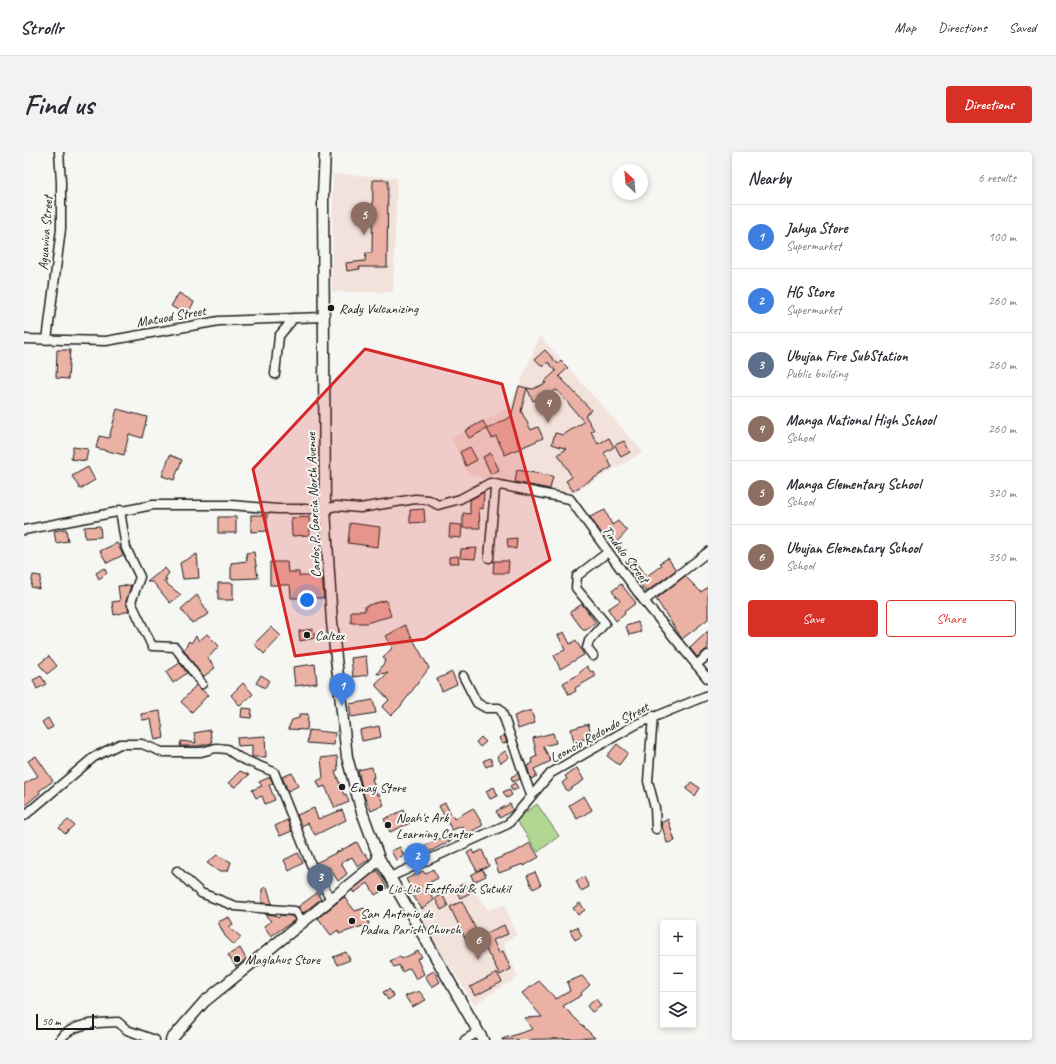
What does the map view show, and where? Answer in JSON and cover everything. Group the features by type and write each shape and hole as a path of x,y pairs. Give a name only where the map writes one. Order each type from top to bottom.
{"main road":[{"name":"Carlos P. Garcia North Avenue","path":"325,152 323,317 325,509 332,622 344,738 360,809 380,858 480,1036"},
{"path":"171,1040 204,1002 331,900 380,858"}],"street":[{"name":"Aguaviva Street","path":"47,340 61,229 62,182 59,152"},
{"name":"Matuod Street","path":"24,339 106,341 219,322 323,317"},
{"path":"275,374 279,336 294,318"},
{"name":"Tindalo Street","path":"24,530 120,510 153,505 231,505 278,509 325,509 336,506 360,508 415,499 429,500 438,505 460,499 490,482 570,499 644,601 708,679"},
{"path":"489,558 495,489 500,485"},
{"path":"120,510 126,548 140,577 131,602 152,646 175,648 202,684"},
{"path":"593,656 587,648 589,641 605,623 576,588 577,576 608,552"},
{"path":"644,601 708,552"},
{"path":"696,665 708,655"},
{"path":"463,676 477,703 486,708 500,708 531,795"},
{"name":"Leoncio Redondo Street","path":"390,877 508,824 551,773 601,743 653,716 708,695"},
{"path":"653,716 648,781 655,808 656,829"},
{"path":"24,816 94,757 120,744 142,744 162,752 201,752 216,748 227,749 240,758 274,772 312,867 331,900"},
{"path":"177,871 201,893 235,906 295,911 303,922"},
{"path":"60,1040 64,1033 80,1026 118,1022 127,1030 155,1040"},
{"path":"465,1040 480,1036"}],"highlighted area":[{"path":"365,349 502,384 550,560 425,639 295,656 253,469"}],"shaded area":[{"path":"333,174 397,178 393,292 332,292"},
{"path":"540,336 643,452 567,497 491,481 468,473 451,438 510,407"},
{"path":"468,881 488,910 505,905 516,935 503,943 518,977 474,1004 417,914 450,887"}],"green space":[{"path":"537,804 559,836 538,852 516,820"}],"building":[{"path":"373,180 388,180 387,267 359,267 360,269 347,271 346,263 365,261 366,253 372,253"},
{"path":"179,293 194,302 187,315 171,306"},
{"path":"57,350 70,350 68,379 56,378"},
{"path":"545,350 558,364 561,361 568,368 559,376 591,410 585,415 594,430 591,432 598,444 609,438 614,447 604,453 612,467 573,491 566,481 572,477 558,454 567,449 552,444 555,433 563,435 584,422 557,390 533,401 527,388 533,389 546,383 544,382 556,371 548,362 543,367 535,359"},
{"path":"519,386 527,388 521,411 531,430 538,427 543,438 505,455 496,436 492,438 487,429 511,417"},
{"path":"117,409 147,417 142,438 129,434 124,455 96,448 99,436 109,438"},
{"path":"483,421 487,429 469,438 465,431"},
{"path":"624,441 630,452 621,457 615,445"},
{"path":"73,447 88,449 86,461 71,459"},
{"path":"470,447 477,460 466,466 460,452"},
{"path":"491,453 499,470 491,474 483,457"},
{"path":"170,455 182,460 174,480 162,476"},
{"path":"88,467 95,480 80,489 72,476"},
{"path":"517,470 553,476 550,489 515,482"},
{"path":"484,492 483,509 479,508 480,528 463,528 463,513 470,514 470,500"},
{"path":"424,509 425,522 410,523 410,510"},
{"path":"605,510 612,525 618,521 627,531 614,545 608,537 605,538 590,517"},
{"path":"251,515 267,515 267,531 251,532"},
{"path":"218,517 236,517 236,533 218,533"},
{"path":"309,517 310,535 292,536 291,518"},
{"path":"350,523 380,527 378,547 348,543"},
{"path":"450,524 462,525 461,538 449,537"},
{"path":"100,526 101,537 85,538 84,527"},
{"path":"66,529 68,541 56,543 54,531"},
{"path":"517,538 516,549 508,547 507,539"},
{"path":"117,543 123,555 107,563 100,551"},
{"path":"477,548 475,559 460,558 461,549"},
{"path":"254,552 258,578 231,579 231,563 247,561 246,553"},
{"path":"197,554 199,578 183,579 180,563"},
{"path":"458,556 459,563 449,563 449,557"},
{"path":"668,558 676,570 646,592 636,577 634,578 626,566 634,559 647,576 662,565 660,563"},
{"path":"494,561 509,561 508,573 493,573"},
{"path":"270,562 287,562 288,572 299,572 299,576 322,576 324,598 291,598 290,585 270,585"},
{"path":"104,568 107,573 99,579 96,573"},
{"path":"165,568 169,573 165,578 167,581 163,581 181,595 170,603 153,582 147,582"},
{"path":"33,575 41,576 39,589 31,587"},
{"path":"685,576 701,592 708,587 708,619 682,639 656,599"},
{"path":"218,583 233,583 233,600 218,600"},
{"path":"621,584 636,603 624,612 625,614 616,621 608,609 620,601 612,591"},
{"path":"131,585 126,602 129,611 114,615 112,602 120,601 118,586"},
{"path":"197,595 209,614 192,623 181,609"},
{"path":"386,600 391,616 366,623 351,623 351,611 365,611 365,606"},
{"path":"582,604 596,623 586,630 583,630 570,612"},
{"path":"638,622 641,632 629,635 626,626"},
{"path":"405,625 429,668 400,707 391,716 382,707 389,700 376,686 376,684 388,673 377,674 386,660 383,658 392,648 386,636"},
{"path":"271,627 281,636 264,654 254,644"},
{"name":"Caltex","path":"313,629 315,638 300,641 299,631"},
{"path":"708,631 708,648 697,657 690,648"},
{"path":"564,632 570,644 576,640 584,655 560,669 554,655 565,650 558,635"},
{"path":"207,634 219,646 208,658 215,668 203,677 184,650 189,641 191,643 196,636 199,641"},
{"path":"49,656 57,666 47,674 39,664"},
{"path":"366,656 368,675 353,677 351,658"},
{"path":"180,663 187,673 173,683 166,672"},
{"path":"315,664 317,683 295,686 293,667"},
{"path":"587,666 596,676 575,688 576,691 569,695 563,683 576,676"},
{"path":"452,672 457,684 442,691 437,679"},
{"path":"261,675 269,680 265,688 256,683"},
{"path":"41,676 46,684 37,689 33,680"},
{"path":"243,683 253,694 240,706 231,695"},
{"path":"196,685 208,695 192,712 181,702"},
{"path":"373,700 376,713 351,717 349,704"},
{"path":"242,708 252,709 251,718 241,717"},
{"path":"531,710 535,723 518,729 514,716"},
{"path":"160,711 164,738 155,740 151,719 142,720 141,714"},
{"path":"299,714 308,714 307,730 288,729 292,720 299,718"},
{"path":"48,718 53,727 47,730 42,722"},
{"path":"588,724 592,737 574,742 571,729"},
{"path":"379,726 381,737 362,741 360,730"},
{"path":"210,730 212,743 198,746 180,746 181,741 196,743 194,733"},
{"path":"309,730 335,733 334,745 307,743"},
{"path":"553,733 556,743 543,746 551,761 534,769 537,776 531,779 527,766 533,763 531,759 537,756 533,738"},
{"path":"504,735 507,742 502,744 499,738"},
{"path":"265,736 266,757 252,757 252,745 238,746 237,738"},
{"path":"481,737 486,742 480,747 476,742"},
{"path":"617,744 628,753 619,765 607,756"},
{"path":"505,751 509,757 501,763 497,757"},
{"path":"36,756 53,781 39,791 40,793 24,806 24,784 38,776 28,761"},
{"path":"337,756 338,770 335,771 344,795 346,794 349,802 335,808 325,786 320,788 317,781 323,778 321,758"},
{"path":"490,758 493,764 486,767 483,761"},
{"path":"372,767 374,778 372,778 377,795 379,794 384,805 371,811 364,796 358,770"},
{"path":"577,768 584,780 567,791 562,783 567,779 565,776"},
{"path":"240,771 249,775 235,787 228,783"},
{"path":"292,773 298,786 288,791 282,777"},
{"path":"518,773 520,779 513,782 511,777"},
{"path":"270,777 273,783 269,785 275,800 265,804 262,796 256,798 252,790 262,786 259,782"},
{"path":"691,782 700,788 695,796 686,789"},
{"path":"515,783 518,788 513,791 510,786"},
{"path":"494,787 498,796 490,799 486,791"},
{"path":"509,789 512,795 507,798 503,792"},
{"path":"584,796 592,810 577,819 569,805"},
{"path":"445,803 454,819 473,808 483,825 467,834 462,826 452,830 439,806"},
{"path":"510,804 513,810 500,818 496,811"},
{"path":"314,808 318,819 342,810 346,820 315,835 308,823 301,826 297,815"},
{"path":"404,810 410,823 390,832 384,819"},
{"path":"668,819 675,841 667,843 661,823"},
{"path":"68,820 74,825 65,834 59,828"},
{"path":"287,820 292,831 280,836 275,826"},
{"path":"449,834 452,840 425,854 422,847"},
{"path":"357,842 363,854 365,853 369,859 358,867 352,857 341,863 347,874 338,881 329,867 321,871 316,863"},
{"path":"530,843 539,857 524,866 523,864 499,873 494,860 515,852"},
{"path":"400,847 404,856 396,860 391,851"},
{"path":"472,850 474,854 482,850 489,866 477,871 467,853"},
{"path":"298,853 303,863 289,871 284,860"},
{"path":"217,855 231,862 228,871 218,871 207,863"},
{"path":"433,869 438,878 425,885 434,900 422,909 410,891 412,890 406,879 423,871 425,874"},
{"path":"482,869 486,876 474,882 471,875"},
{"path":"377,870 387,888 375,895 368,883 354,893 352,890"},
{"path":"535,872 541,885 533,889 527,876"},
{"path":"584,877 589,887 581,891 576,881"},
{"path":"466,883 470,893 460,898 455,888"},
{"path":"267,887 272,904 262,903 262,889"},
{"path":"317,893 321,899 303,913 298,907"},
{"path":"442,894 448,906 441,910 435,898"},
{"path":"344,897 355,911 364,908 369,924 339,934 338,930 331,935 318,918"},
{"path":"462,901 479,936 467,942 450,907"},
{"path":"580,903 585,910 578,915 573,908"},
{"path":"264,914 275,915 278,918 281,915 292,916 295,920 271,936 264,926 271,921"},
{"path":"229,917 233,924 229,927 241,937 234,945 225,936 218,922"},
{"path":"504,925 508,934 493,940 499,953 503,951 511,969 500,975 480,936"},
{"path":"577,927 582,936 575,940 570,930"},
{"path":"240,948 246,959 236,967 228,955"},
{"path":"418,951 422,957 417,959 424,974 416,979 410,968 402,972 399,965 394,967 390,961 400,956 402,959"},
{"path":"346,952 350,960 337,965 333,957"},
{"path":"434,971 440,982 432,987 425,976"},
{"path":"497,973 502,982 475,996 470,987"},
{"path":"582,976 590,985 581,993 582,995 563,1006 595,1038 502,1040 533,1029 524,1018 542,1017 522,993 539,981 556,999 570,991 567,982"},
{"path":"389,989 394,996 388,1000 383,992"},
{"path":"419,991 426,1000 412,1007 405,996"},
{"path":"596,999 601,1006 592,1012 587,1006"}],"place":[{"name":"Manga Elementary School","path":"364,235"},
{"name":"Rady Vulcanizing","path":"331,308"},
{"name":"Manga National High School","path":"548,423"},
{"name":"Caltex","path":"307,635"},
{"name":"Jahya Store","path":"342,706"},
{"name":"Emay Store","path":"342,787"},
{"name":"Noah's Ark Learning Center","path":"388,825"},
{"name":"HG Store","path":"417,876"},
{"name":"Lic-Lic Fastfood & Sutukil","path":"380,888"},
{"name":"Ubujan Fire SubStation","path":"320,897"},
{"name":"San Antonio de Padua Parish Church","path":"352,921"},
{"name":"Maglahus Store","path":"237,959"},
{"name":"Ubujan Elementary School","path":"478,960"}]}
